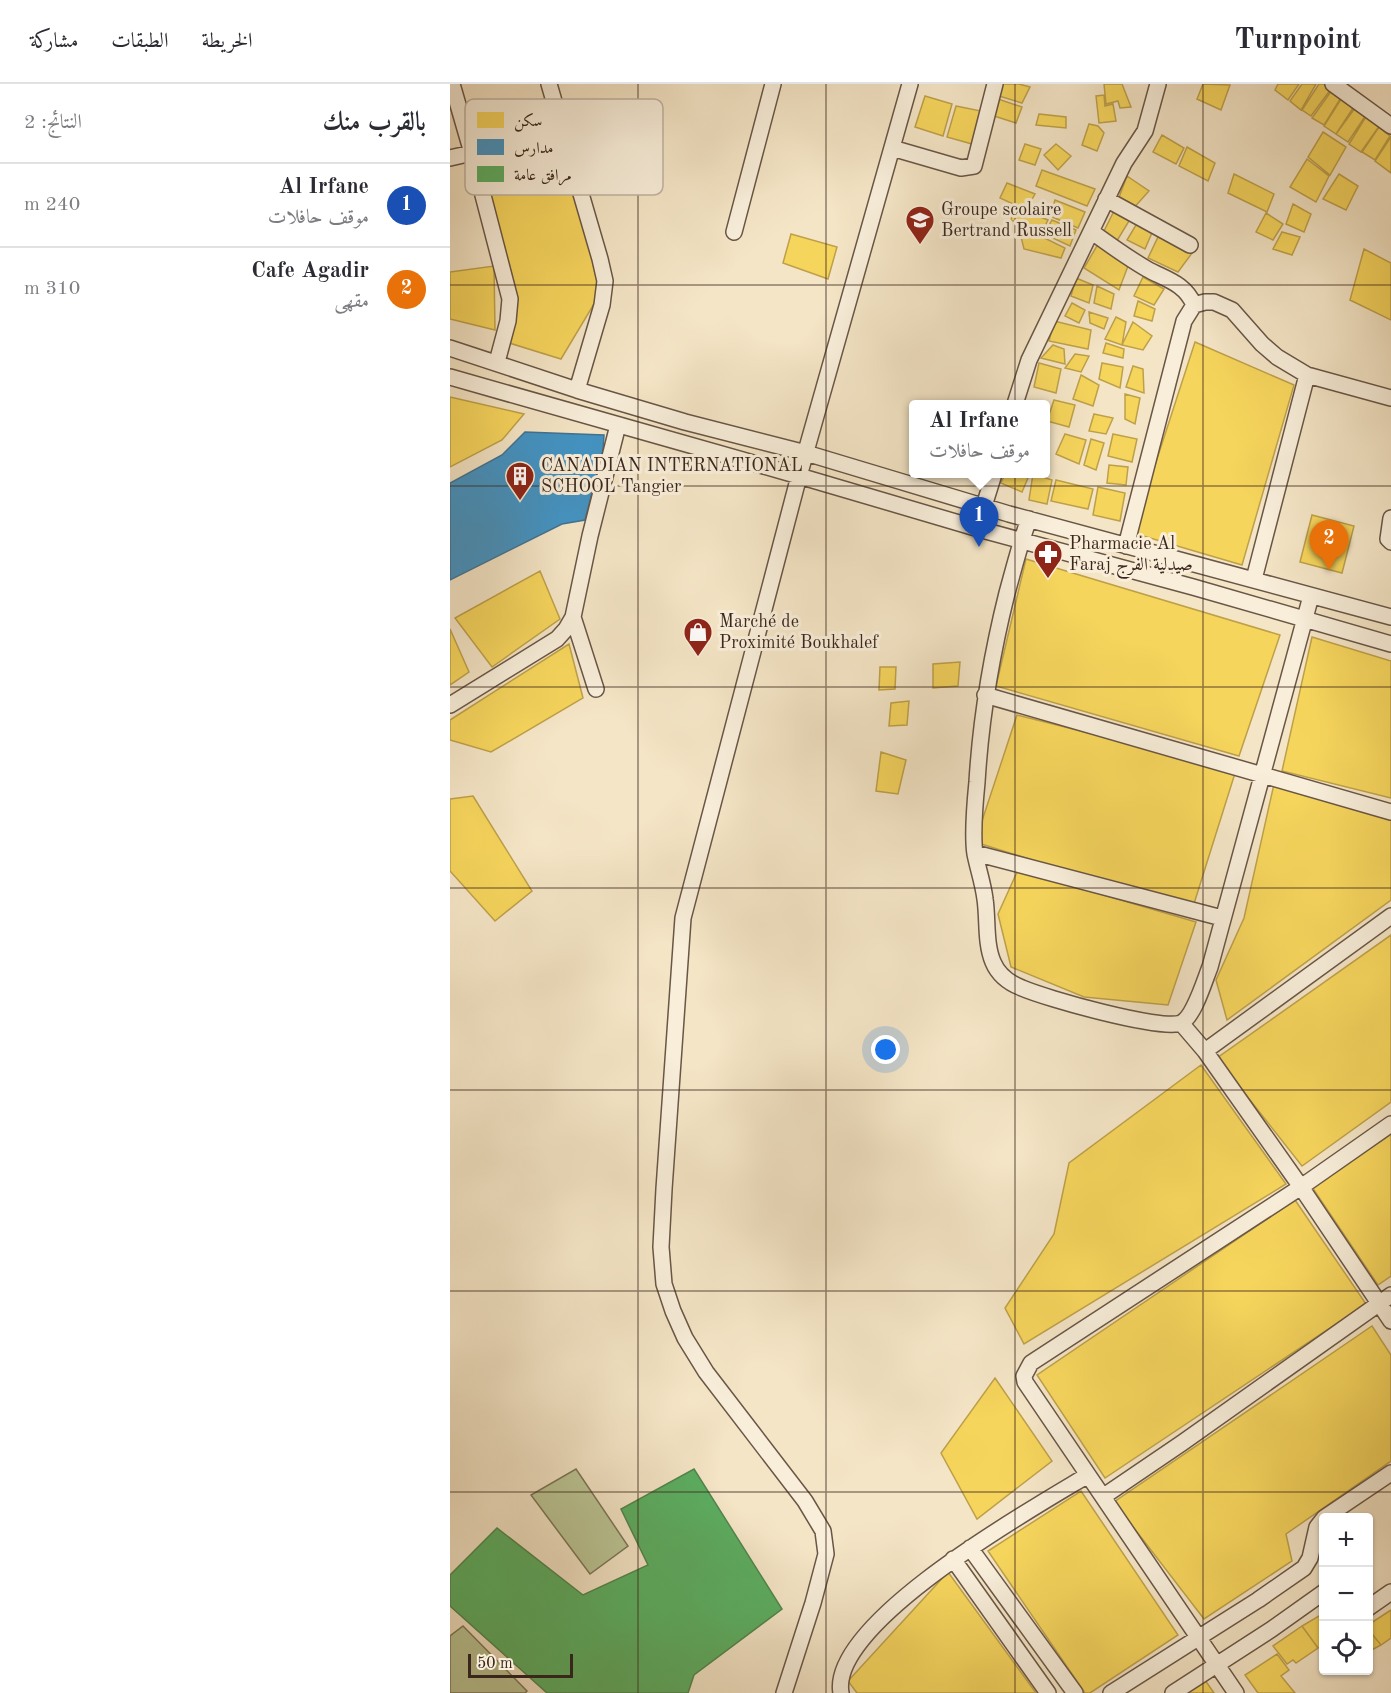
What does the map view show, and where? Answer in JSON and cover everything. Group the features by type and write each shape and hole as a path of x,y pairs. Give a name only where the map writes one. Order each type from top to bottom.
{"street":[{"path":"452,84 465,129"},
{"path":"549,84 553,99"},
{"path":"734,232 773,84"},
{"path":"784,1693 826,1554 823,1531 809,1505 713,1381 685,1338 664,1284 661,1247 683,918 799,476 910,84"},
{"path":"892,148 961,168 974,166 995,84"},
{"path":"1017,400 1029,360 1124,163 1145,131 1158,84"},
{"path":"1333,84 1391,126"},
{"path":"450,158 465,155"},
{"path":"483,195 510,299 508,321 497,362"},
{"path":"577,390 602,305 605,281 581,195"},
{"path":"1106,199 1190,244"},
{"path":"1092,232 1148,270 1173,281 1187,291 1194,305"},
{"path":"1126,546 1184,321 1194,305 1214,302 1232,310 1262,344 1277,357 1307,375 1391,398"},
{"path":"450,348 577,390 685,422 806,453 1029,519 1391,617"},
{"path":"1254,579 1307,375"},
{"path":"450,377 1021,541 1193,587 1391,644"},
{"path":"450,705 557,639 566,630 573,617 590,536 618,424"},
{"path":"984,506 993,478"},
{"path":"1391,518 1388,539 1391,542"},
{"path":"1029,519 1021,541 990,661 975,798 975,853 983,884 992,959 997,972 1021,988 1104,1011 1160,1024 1181,1023 1187,1018 1200,992 1210,967 1311,596"},
{"path":"573,617 596,689"},
{"path":"985,695 1391,812"},
{"path":"975,853 1222,918"},
{"path":"1204,1051 1391,916"},
{"path":"1181,1023 1204,1051 1300,1187 1385,1299 1391,1321"},
{"path":"1236,1693 1025,1382 1024,1376 1030,1363 1300,1187 1391,1124"},
{"path":"1104,1496 1385,1299"},
{"path":"1331,1513 1391,1473"},
{"path":"841,1693 844,1671 855,1648 902,1599 953,1559 1088,1475"},
{"path":"1111,1693 1304,1568 1310,1558 1319,1524"},
{"path":"970,1548 1075,1693"},
{"path":"953,1559 1048,1693"},
{"path":"1373,1605 1391,1592"},
{"path":"1173,1693 1272,1629 1319,1595"}],"green space":[{"path":"576,1469 628,1546 590,1574 531,1495"},
{"path":"463,1626 527,1691 525,1693 450,1693 450,1636"}],"building: سكن":[{"path":"1002,84 1019,84 1030,87 1022,103 999,96"},
{"path":"1104,84 1122,84 1131,107 1120,108 1118,101 1106,104"},
{"path":"1203,84 1230,85 1221,110 1197,99"},
{"path":"1278,84 1299,84 1288,100 1275,90"},
{"path":"1302,84 1316,84 1301,110 1290,101"},
{"path":"1319,84 1324,84 1331,89 1311,116 1302,110"},
{"path":"1332,90 1342,96 1324,125 1312,118"},
{"path":"1104,95 1105,106 1113,104 1116,121 1099,123 1096,96"},
{"path":"925,96 952,104 943,136 915,127"},
{"path":"1343,96 1355,105 1336,134 1324,126"},
{"path":"998,99 1022,107 1016,123 991,115"},
{"path":"956,106 981,111 972,144 947,137"},
{"path":"1355,108 1366,115 1348,142 1336,134"},
{"path":"1039,114 1066,117 1066,128 1036,125"},
{"path":"1367,115 1380,125 1361,152 1349,144"},
{"path":"1089,124 1098,126 1104,133 1097,151 1082,145"},
{"path":"1379,127 1390,136 1375,160 1362,152"},
{"path":"1323,132 1346,147 1330,175 1308,157"},
{"path":"1162,135 1184,148 1176,164 1153,152"},
{"path":"1391,137 1391,173 1375,161"},
{"path":"1025,144 1041,149 1035,165 1019,160"},
{"path":"1056,144 1071,156 1058,170 1044,155"},
{"path":"1187,147 1215,163 1208,181 1179,166"},
{"path":"1307,159 1329,176 1316,202 1290,187"},
{"path":"1042,170 1095,189 1087,206 1036,186"},
{"path":"1234,174 1274,194 1267,212 1228,193"},
{"path":"1339,174 1358,186 1346,210 1323,199"},
{"path":"1127,176 1149,191 1131,211 1118,200"},
{"path":"1007,183 1035,194 1026,210 1000,198"},
{"path":"489,195 573,195 603,289 561,359 506,342 500,239"},
{"path":"1055,200 1085,212 1078,228 1050,216"},
{"path":"1293,204 1311,214 1304,232 1286,224"},
{"path":"1015,207 1048,220 1042,232 1011,220"},
{"path":"1114,211 1129,221 1115,244 1103,233"},
{"path":"1266,213 1283,224 1273,240 1256,232"},
{"path":"1052,220 1076,230 1070,246 1044,234"},
{"path":"1139,220 1154,228 1145,249 1127,240"},
{"path":"1018,225 1065,248 1061,258 1024,249"},
{"path":"1282,232 1300,237 1292,255 1273,249"},
{"path":"791,234 837,247 828,279 783,263"},
{"path":"1158,237 1195,249 1178,272 1148,258"},
{"path":"1098,244 1128,266 1119,290 1084,268"},
{"path":"1364,249 1391,263 1391,320 1350,300"},
{"path":"494,266 495,330 450,319 450,272"},
{"path":"1143,277 1164,289 1154,305 1134,296"},
{"path":"1076,278 1093,285 1089,303 1071,296"},
{"path":"1097,286 1114,294 1111,309 1094,303"},
{"path":"1138,301 1155,309 1152,321 1134,316"},
{"path":"1072,303 1085,310 1079,323 1065,316"},
{"path":"1089,312 1108,318 1104,329 1090,323"},
{"path":"1116,317 1126,322 1122,345 1105,339"},
{"path":"1054,321 1091,330 1088,349 1049,341"},
{"path":"1133,322 1152,336 1143,350 1122,345"},
{"path":"1195,342 1294,385 1242,565 1133,533"},
{"path":"1106,343 1124,349 1123,358 1103,353"},
{"path":"1053,345 1064,349 1065,364 1041,358"},
{"path":"1075,354 1089,356 1081,372 1065,368"},
{"path":"1039,363 1061,369 1056,393 1034,387"},
{"path":"1102,363 1123,367 1120,388 1099,379"},
{"path":"1133,366 1143,369 1144,393 1126,387"},
{"path":"1081,375 1099,385 1093,406 1073,399"},
{"path":"1125,394 1140,398 1135,424 1125,419"},
{"path":"450,397 524,414 502,440 450,467"},
{"path":"1054,400 1075,405 1069,427 1050,422"},
{"path":"1094,414 1113,418 1106,434 1089,431"},
{"path":"1065,434 1086,440 1079,464 1056,454"},
{"path":"1113,434 1137,439 1132,462 1108,456"},
{"path":"1091,439 1104,443 1096,470 1084,465"},
{"path":"1109,465 1128,467 1126,485 1107,483"},
{"path":"1003,478 1028,478 1022,492 1001,483"},
{"path":"1032,478 1052,480 1047,504 1029,500"},
{"path":"1056,480 1093,489 1088,509 1051,501"},
{"path":"1098,487 1125,493 1120,521 1093,515"},
{"path":"1312,515 1354,526 1342,573 1300,562"},
{"path":"1026,559 1280,635 1239,756 996,686"},
{"path":"540,571 560,619 492,667 455,618"},
{"path":"450,629 469,672 450,685"},
{"path":"1312,637 1391,661 1391,798 1282,771"},
{"path":"569,644 583,698 491,752 450,740 450,720"},
{"path":"960,662 958,686 933,688 933,664"},
{"path":"880,667 896,667 895,689 879,690"},
{"path":"909,701 907,725 889,726 891,703"},
{"path":"1017,715 1236,770 1192,910 975,842"},
{"path":"881,752 906,760 898,794 876,791"},
{"path":"1274,784 1391,820 1391,900 1227,1020 1216,980 1244,918"},
{"path":"473,796 532,891 495,921 450,871 450,799"},
{"path":"1018,870 1196,922 1168,1005 1084,997 1011,967 998,914"},
{"path":"1391,935 1391,1102 1302,1166 1217,1058"},
{"path":"1201,1065 1286,1184 1024,1344 1005,1308 1054,1234 1069,1163"},
{"path":"1391,1134 1391,1276 1378,1285 1312,1187"},
{"path":"1295,1200 1366,1304 1105,1478 1037,1375"},
{"path":"1372,1326 1391,1355 1391,1461 1286,1534 1292,1561 1204,1619 1114,1502"},
{"path":"995,1378 1052,1461 977,1519 941,1453"},
{"path":"1081,1491 1178,1635 1090,1693 1085,1693 988,1551"},
{"path":"948,1572 1036,1693 857,1693 848,1681"},
{"path":"1391,1610 1391,1638 1381,1645 1373,1635 1373,1622"},
{"path":"1319,1616 1319,1647 1318,1648 1302,1626"},
{"path":"1302,1626 1318,1648 1296,1663 1293,1660 1287,1664 1273,1646"},
{"path":"1373,1635 1381,1645 1373,1649"},
{"path":"1277,1654 1289,1670 1281,1676 1295,1693 1258,1693 1245,1675"},
{"path":"1205,1680 1214,1693 1185,1693"}],"building: مدارس":[{"name":"CANADIAN INTERNATIONAL SCHOOL Tangier","path":"525,432 604,435 603,450 585,520 562,524 450,580 450,483 502,455"}],"building: مرافق عامة":[{"path":"694,1469 782,1609 694,1675 688,1693 547,1693 450,1606 450,1575 497,1528 583,1595 648,1565 621,1509"}],"place":[{"name":"Groupe scolaire Bertrand Russell","path":"920,246"},
{"name":"CANADIAN INTERNATIONAL SCHOOL Tangier","path":"520,502"},
{"name":"Al Irfane","path":"979,547"},
{"name":"Cafe Agadir","path":"1329,570"},
{"name":"Pharmacie Al Faraj صيدلية الفرج","path":"1048,580"},
{"name":"Marché de Proximité Boukhalef","path":"698,658"}]}
